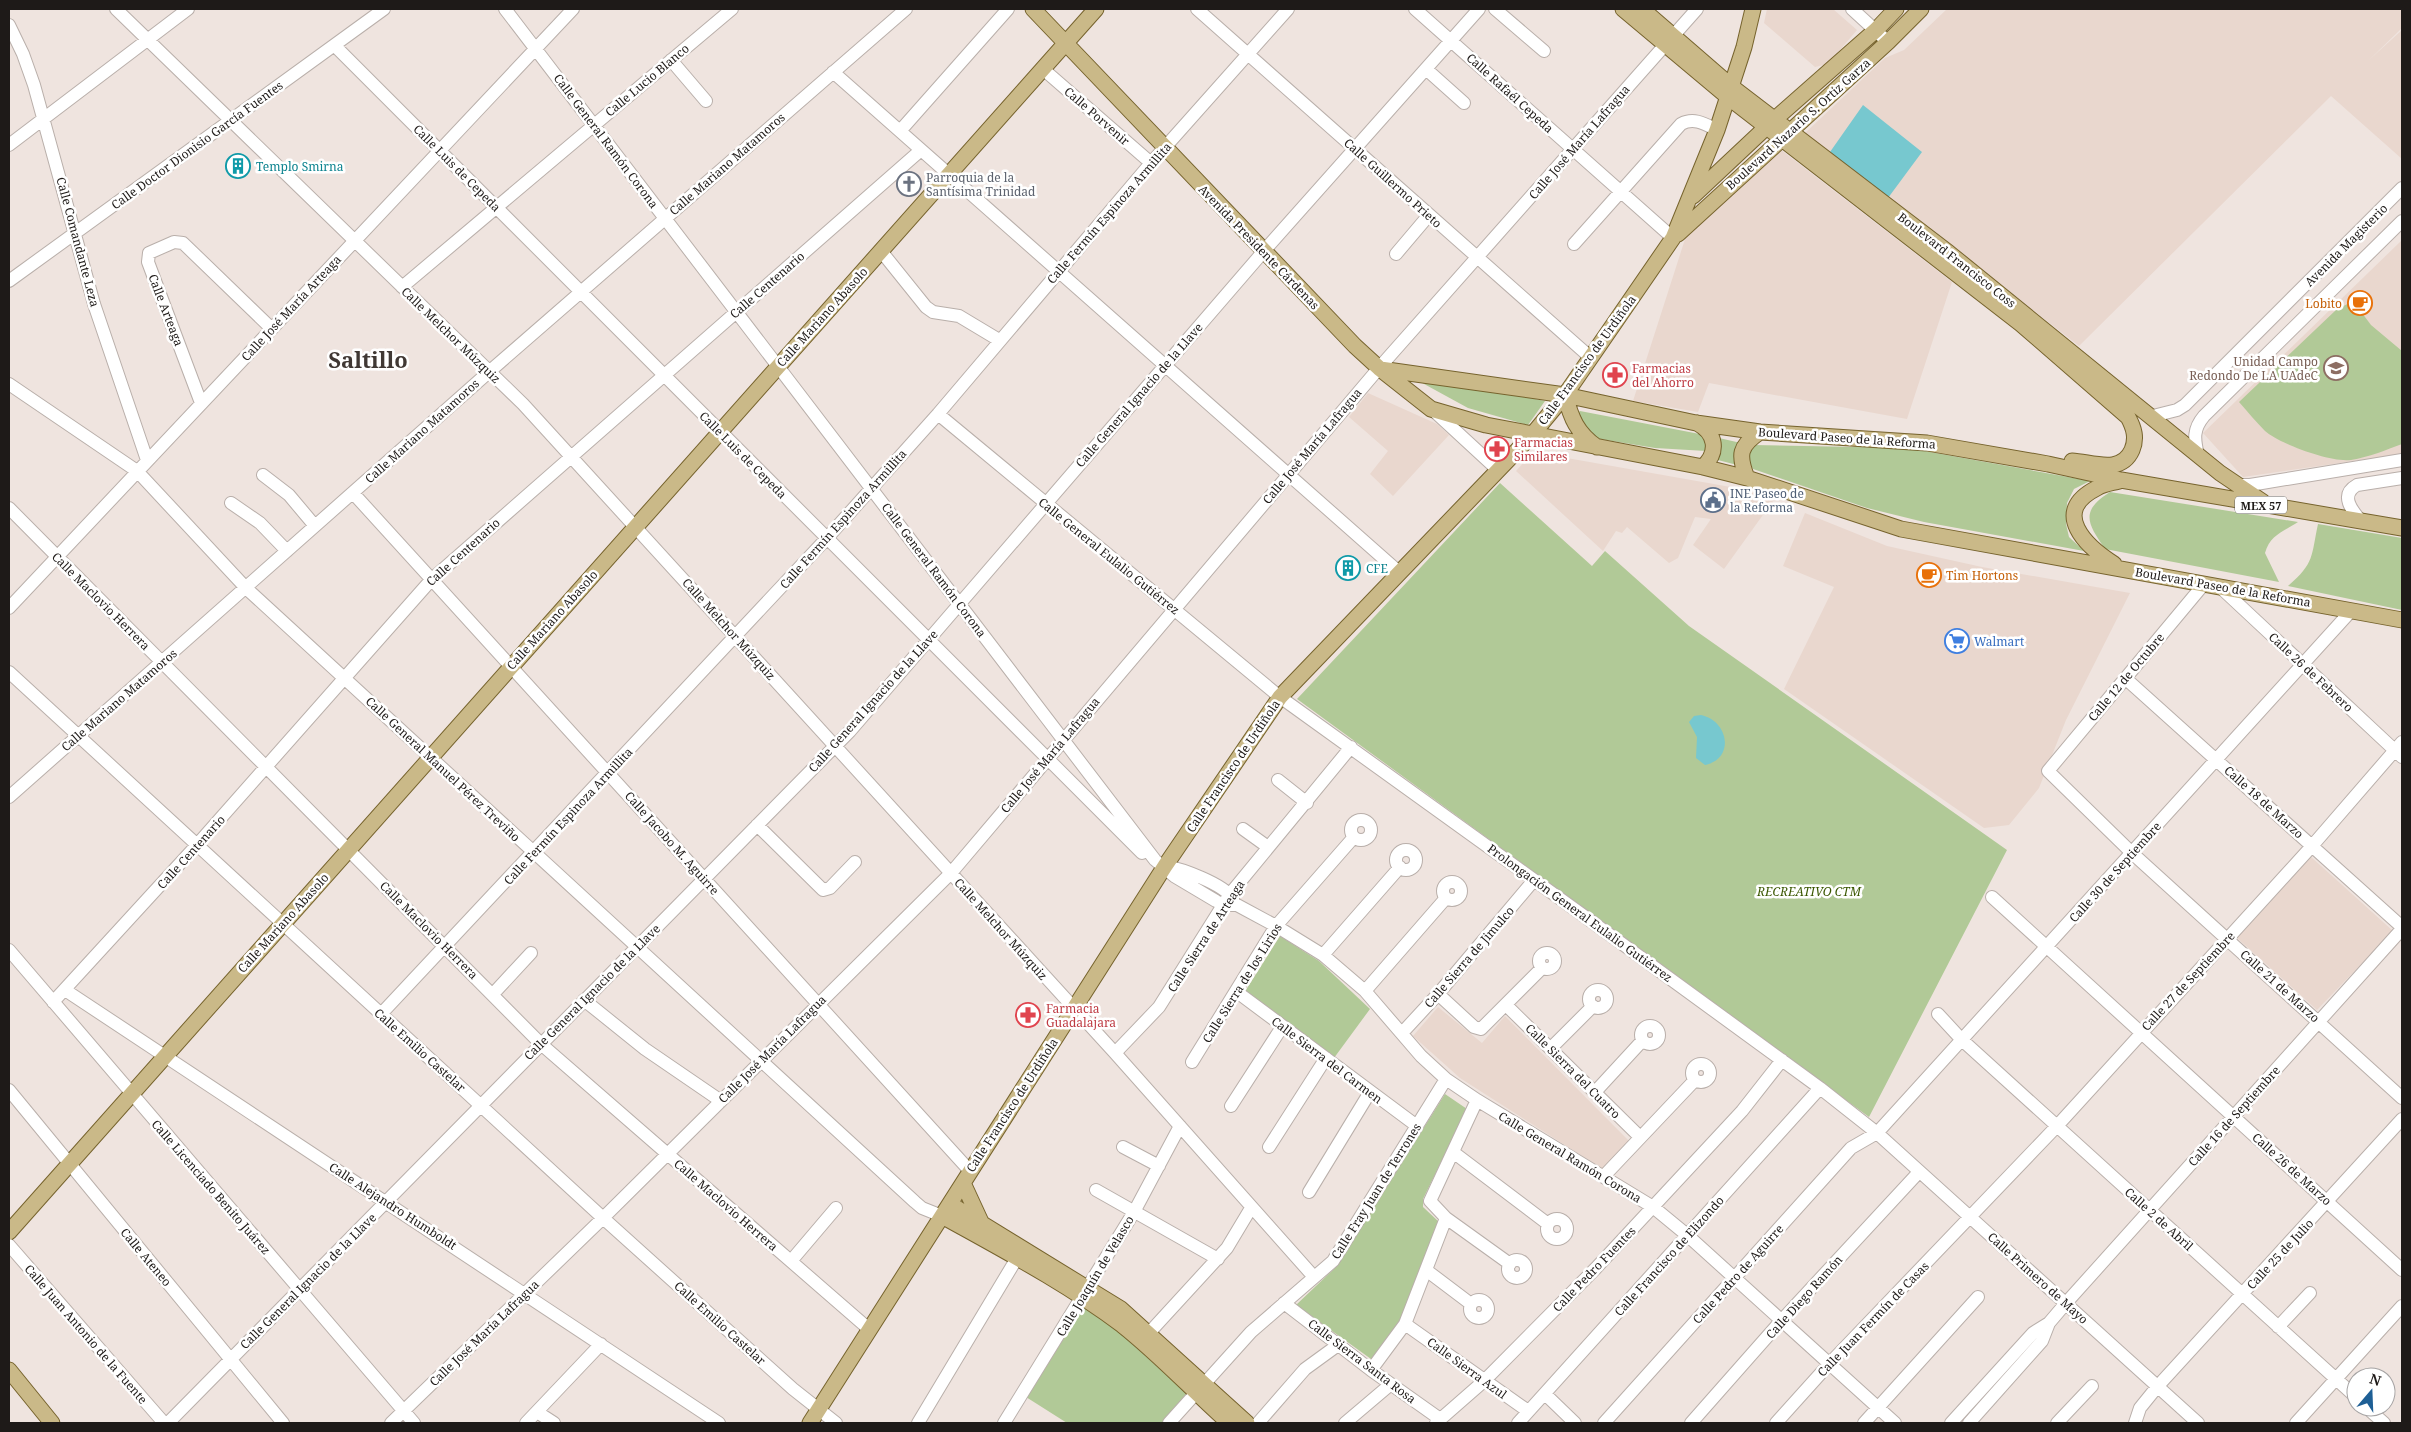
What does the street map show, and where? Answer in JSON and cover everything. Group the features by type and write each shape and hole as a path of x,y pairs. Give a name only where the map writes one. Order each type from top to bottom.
{"main road":[{"name":"Avenida Presidente Cárdenas","path":"1033,9 1263,252 1379,368 1431,409"},
{"name":"Calle Mariano Abasolo","path":"9,1232 1096,9"},
{"name":"Boulevard Francisco Coss","path":"1623,9 1669,40 1730,92 1949,253 2153,416 2198,455 2236,484 2274,507"},
{"name":"Boulevard Francisco Coss","path":"1642,9 1669,40"},
{"name":"Calle Francisco de Urdiñola","path":"814,1417 1074,1009 1160,863 1280,697 1532,435 1565,395 1673,238 1717,130 1730,92 1753,9"},
{"name":"Boulevard Nazario S. Ortiz Garza","path":"1690,199 1771,123 1876,30 1896,9"},
{"name":"Boulevard Nazario S. Ortiz Garza","path":"1673,238 1888,42 1921,9"},
{"name":"Boulevard Francisco Coss","path":"1787,135 2021,324 2128,417 2136,437 2130,456 2122,463 2109,466 2070,461 2048,464"},
{"name":"Boulevard Paseo de la Reforma","path":"1379,368 1565,395 1696,423 1760,432 1927,443 2048,464 2121,480 2402,528"},
{"path":"1565,395 1570,414 1579,432 1598,448"},
{"name":"Boulevard Paseo de la Reforma","path":"1431,409 1486,425 1703,467 1747,478 1888,525 2402,620"},
{"path":"1696,423 1705,427 1711,434 1714,443 1714,452 1710,461 1703,467"},
{"path":"1747,478 1741,460 1742,452 1745,444 1760,432"},
{"path":"2121,480 2097,488 2083,497 2074,516 2076,527 2082,539 2095,552 2122,569"},
{"path":"966,1177 982,1223"},
{"path":"946,1210 982,1223 1085,1293 1200,1389 1247,1423"},
{"path":"946,1210 1017,1258 1121,1309 1149,1333 1229,1423"},
{"path":"9,1370 52,1423"}],"street":[{"name":"Calle Melchor Múzquiz","path":"116,9 402,288 490,371 571,457 1115,1052 1314,1278"},
{"path":"9,145 188,9"},
{"name":"Calle Doctor Dionisio García Fuentes","path":"9,281 75,231 231,121 384,9"},
{"name":"Calle General Ramón Corona","path":"505,9 1063,740 1123,829 1160,863 1178,868 1230,901 1323,955 1365,991 1421,1056 1446,1079 1653,1207 1687,1235 1895,1423"},
{"name":"Calle José María Arteaga","path":"9,608 573,9"},
{"name":"Calle Lucio Blanco","path":"402,288 732,9"},
{"path":"900,131 1008,9"},
{"name":"Calle Guillermo Prieto","path":"1197,9 1590,358"},
{"name":"Calle Fermín Espinoza Armillita","path":"381,1014 827,538 938,414 1151,163 1288,9"},
{"name":"Calle Rafaél Cepeda","path":"1415,9 1673,238"},
{"name":"Calle General Ignacio de la Llave","path":"166,1423 835,746 1263,252 1479,9"},
{"path":"1495,9 1544,51"},
{"name":"Calle José María Lafragua","path":"390,1423 603,1218 951,873 1379,368 1697,9"},
{"path":"1852,9 1888,42"},
{"name":"Calle Mariano Matamoros","path":"9,797 490,371 833,72 899,11"},
{"name":"Calle Comandante Leza","path":"9,25 29,70 44,117 94,304 147,460"},
{"name":"Calle Luis de Cepeda","path":"335,46 1046,759 1123,829"},
{"path":"671,60 706,101"},
{"name":"Calle Porvenir","path":"1043,69 1151,163"},
{"path":"1426,69 1464,103"},
{"path":"833,72 1400,574"},
{"path":"1574,244 1681,124 1687,121 1696,121 1717,130"},
{"name":"Calle Centenario","path":"53,1002 196,846 432,579 921,150"},
{"name":"Avenida Magisterio","path":"2153,416 2177,410 2185,405 2402,188"},
{"path":"1396,254 1429,215"},
{"name":"Avenida Magisterio","path":"2198,455 2194,439 2198,423 2402,221"},
{"name":"Calle Arteaga","path":"201,403 148,262 149,253 174,242 183,242 271,328"},
{"path":"881,251 926,307 933,312 959,316 999,340"},
{"path":"2237,355 2252,368"},
{"name":"Calle General Manuel Pérez Treviño","path":"9,384 137,471 198,534 246,588 760,1062 922,1208 946,1210"},
{"name":"Avenida Presidente Cárdenas","path":"1431,409 1498,470"},
{"name":"Calle General Eulalio Gutiérrez","path":"938,414 1280,697"},
{"path":"2236,484 2250,485 2402,460"},
{"path":"263,475 289,495 316,526"},
{"path":"2362,522 2350,509 2348,502 2352,488 2357,485 2402,478"},
{"name":"Calle Jacobo M. Aguirre","path":"353,493 609,772 817,1004 966,1177"},
{"path":"231,503 260,523 287,552"},
{"name":"Calle Maclovio Herrera","path":"9,508 541,1044 870,1330"},
{"name":"Calle 12 de Octubre","path":"2048,771 2204,584"},
{"name":"Calle 26 de Febrero","path":"2220,587 2302,665 2400,750"},
{"name":"Calle 30 de Septiembre","path":"1877,1133 2351,611"},
{"name":"Calle Emilio Castelar","path":"9,672 77,737 603,1218 814,1417 836,1423"},
{"name":"Calle 18 de Marzo","path":"2125,678 2402,928"},
{"name":"Prolongación General Eulalio Gutiérrez","path":"1280,697 1782,1060 1877,1133"},
{"name":"Calle Sierra de Arteaga","path":"1115,1052 1159,1007 1268,847 1307,803 1351,747"},
{"name":"Calle 27 de Septiembre","path":"1971,1217 2057,1126 2400,750"},
{"name":"Calle 21 de Marzo","path":"2048,771 2132,853 2402,1098"},
{"path":"1278,780 1307,803"},
{"path":"757,825 823,890 830,888 855,862"},
{"path":"1243,829 1268,847"},
{"name":"Calle Sierra de los Lirios","path":"1192,1062 1237,992 1276,926 1354,837"},
{"path":"1323,955 1400,868"},
{"name":"Calle Sierra de Jimulco","path":"1402,1033 1438,994 1534,880"},
{"name":"Calle 26 de Marzo","path":"1992,897 2402,1270"},
{"path":"1365,991 1446,898"},
{"name":"Calle 16 de Septiembre","path":"2049,1324 2402,928"},
{"name":"Calle Licenciado Benito Juárez","path":"9,950 414,1423"},
{"path":"493,994 531,953"},
{"path":"1438,994 1478,1029 1485,1027 1542,968"},
{"name":"Calle Alejandro Humboldt","path":"65,990 526,1293 719,1423"},
{"name":"Calle Sierra del Carmen","path":"1237,992 1417,1126"},
{"path":"584,1000 645,1049 720,1101"},
{"name":"Calle Sierra del Cuatro","path":"1506,1005 1640,1137"},
{"path":"1551,1048 1593,1006"},
{"name":"Calle 2 de Abril","path":"1938,1014 1962,1040 2346,1388"},
{"path":"1231,1106 1282,1027"},
{"path":"1595,1092 1642,1041"},
{"path":"1269,1147 1326,1058"},
{"name":"Calle Pedro Fuentes","path":"1438,1421 1484,1381 1596,1268 1742,1111 1782,1060"},
{"name":"Calle Fray Juan de Terrones","path":"1169,1423 1251,1332 1333,1260 1446,1079"},
{"path":"1604,1176 1695,1080"},
{"name":"Calle Francisco de Elizondo","path":"1518,1423 1820,1088"},
{"name":"Calle Ateneo","path":"9,1090 283,1423"},
{"path":"1309,1192 1370,1092"},
{"path":"1478,1100 1430,1201 1446,1218 1510,1264"},
{"name":"Calle 25 de Julio","path":"2135,1423 2140,1408 2157,1387 2402,1119"},
{"name":"Calle Joaquín de Velasco","path":"1004,1423 1134,1212 1180,1126"},
{"name":"Calle Primero de Mayo","path":"1877,1133 2198,1423"},
{"name":"Calle Pedro de Aguirre","path":"1604,1423 1851,1148 1877,1133"},
{"path":"1123,1147 1159,1166"},
{"path":"1453,1152 1548,1224"},
{"name":"Calle Diego Ramón","path":"1691,1423 1781,1321 1919,1172"},
{"path":"1096,1190 1218,1259"},
{"path":"791,1262 836,1208"},
{"path":"1149,1333 1218,1259 1235,1237 1251,1208"},
{"name":"Calle Juan Fermín de Casas","path":"1776,1423 1830,1363 1971,1217"},
{"path":"1371,1370 1405,1324 1446,1218"},
{"name":"Calle Juan Antonio de la Fuente","path":"9,1245 166,1423"},
{"path":"918,1423 1017,1258"},
{"path":"1426,1270 1470,1304"},
{"path":"2278,1327 2310,1293"},
{"path":"1864,1423 1978,1297"},
{"name":"Calle Sierra Santa Rosa","path":"1284,1303 1438,1421"},
{"path":"2296,1423 2402,1306"},
{"name":"Calle Sierra Azul","path":"1405,1324 1528,1412"},
{"path":"1951,1423 2033,1333 2049,1324"},
{"path":"1969,1423 2042,1341 2049,1324"},
{"path":"526,1423 601,1344"},
{"path":"1258,1423 1305,1370 1338,1345"},
{"path":"1345,1423 1391,1384"},
{"path":"2057,1423 2092,1386"},
{"path":"1545,1394 1574,1423"},
{"path":"537,1412 554,1423"}],"shaded area":[{"path":"1767,9 1833,9 1857,30 1828,64 1815,67 1764,23"},
{"path":"1947,9 2402,9 2402,28 2369,60 2402,30 2402,159 2331,96 2079,346 1805,133 1885,58 1904,50"},
{"path":"1780,149 1952,282 1907,419 1709,383 1698,412 1633,401 1686,236"},
{"name":"Unidad Campo Redondo De LA UAdeC","path":"2402,240 2402,454 2243,477 2203,433"},
{"path":"1368,393 1437,424 1449,435 1393,496 1370,474 1388,451 1349,417"},
{"path":"1533,452 1725,486 1754,492 1773,501 1724,569 1693,545 1711,519 1695,517 1678,558 1669,563 1627,527 1622,533 1616,531 1603,551 1516,471"},
{"name":"Walmart","path":"1805,513 1887,546 1982,567 2130,593 2066,720 2039,788 2009,825 1984,828 1784,689 1834,587 1783,566"},
{"path":"2310,856 2393,931 2317,1010 2236,937"},
{"path":"1438,1007 1482,1043 1505,1016 1629,1141 1604,1170 1460,1078 1413,1036"}],"green space":[{"name":"Unidad Campo Redondo De LA UAdeC","path":"2353,301 2371,325 2402,351 2402,444 2351,460 2331,459 2306,452 2272,436 2262,428 2239,402 2336,310"},
{"path":"1404,373 1545,401 1528,425 1468,408"},
{"path":"1580,411 1710,436 1706,451 1655,448 1594,438 1577,414"},
{"path":"1719,438 1741,443 1737,465 1714,459"},
{"path":"1753,445 1908,448 2090,481 2074,489 2067,503 2066,524 2069,537 2084,551 1924,522 1867,508 1753,469 1747,457"},
{"name":"RECREATIVO CTM","path":"1500,483 1592,566 1605,551 1689,626 2007,850 1869,1117 1297,699"},
{"path":"2110,492 2298,522 2274,538 2265,553 2279,582 2105,549 2091,525 2090,512 2100,499"},
{"path":"2318,524 2402,538 2402,610 2288,586 2308,565 2313,552"},
{"path":"1280,936 1319,961 1370,1009 1334,1058 1244,993"},
{"path":"1445,1094 1467,1109 1423,1199 1423,1207 1439,1222 1399,1324 1371,1359 1296,1305 1336,1267"},
{"path":"1082,1306 1111,1324 1189,1396 1164,1423 1067,1423 1026,1397"}],"water":[{"path":"1863,105 1922,152 1888,198 1830,152"},
{"path":"1701,715 1718,724 1725,740 1721,756 1705,765 1696,758 1697,737 1689,722 1694,716"}],"place":[{"name":"Templo Smirna","path":"238,166"},
{"name":"Parroquia de la Santísima Trinidad","path":"909,184"},
{"name":"Lobito","path":"2360,303"},
{"name":"Unidad Campo Redondo De LA UAdeC","path":"2336,368"},
{"name":"Farmacias del Ahorro","path":"1615,375"},
{"name":"Farmacias Similares","path":"1497,449"},
{"name":"INE Paseo de la Reforma","path":"1713,500"},
{"name":"CFE","path":"1348,568"},
{"name":"Tim Hortons","path":"1929,575"},
{"name":"Walmart","path":"1957,641"},
{"name":"Farmacia Guadalajara","path":"1028,1015"}],"district":[{"name":"Saltillo","path":"368,359"}]}
